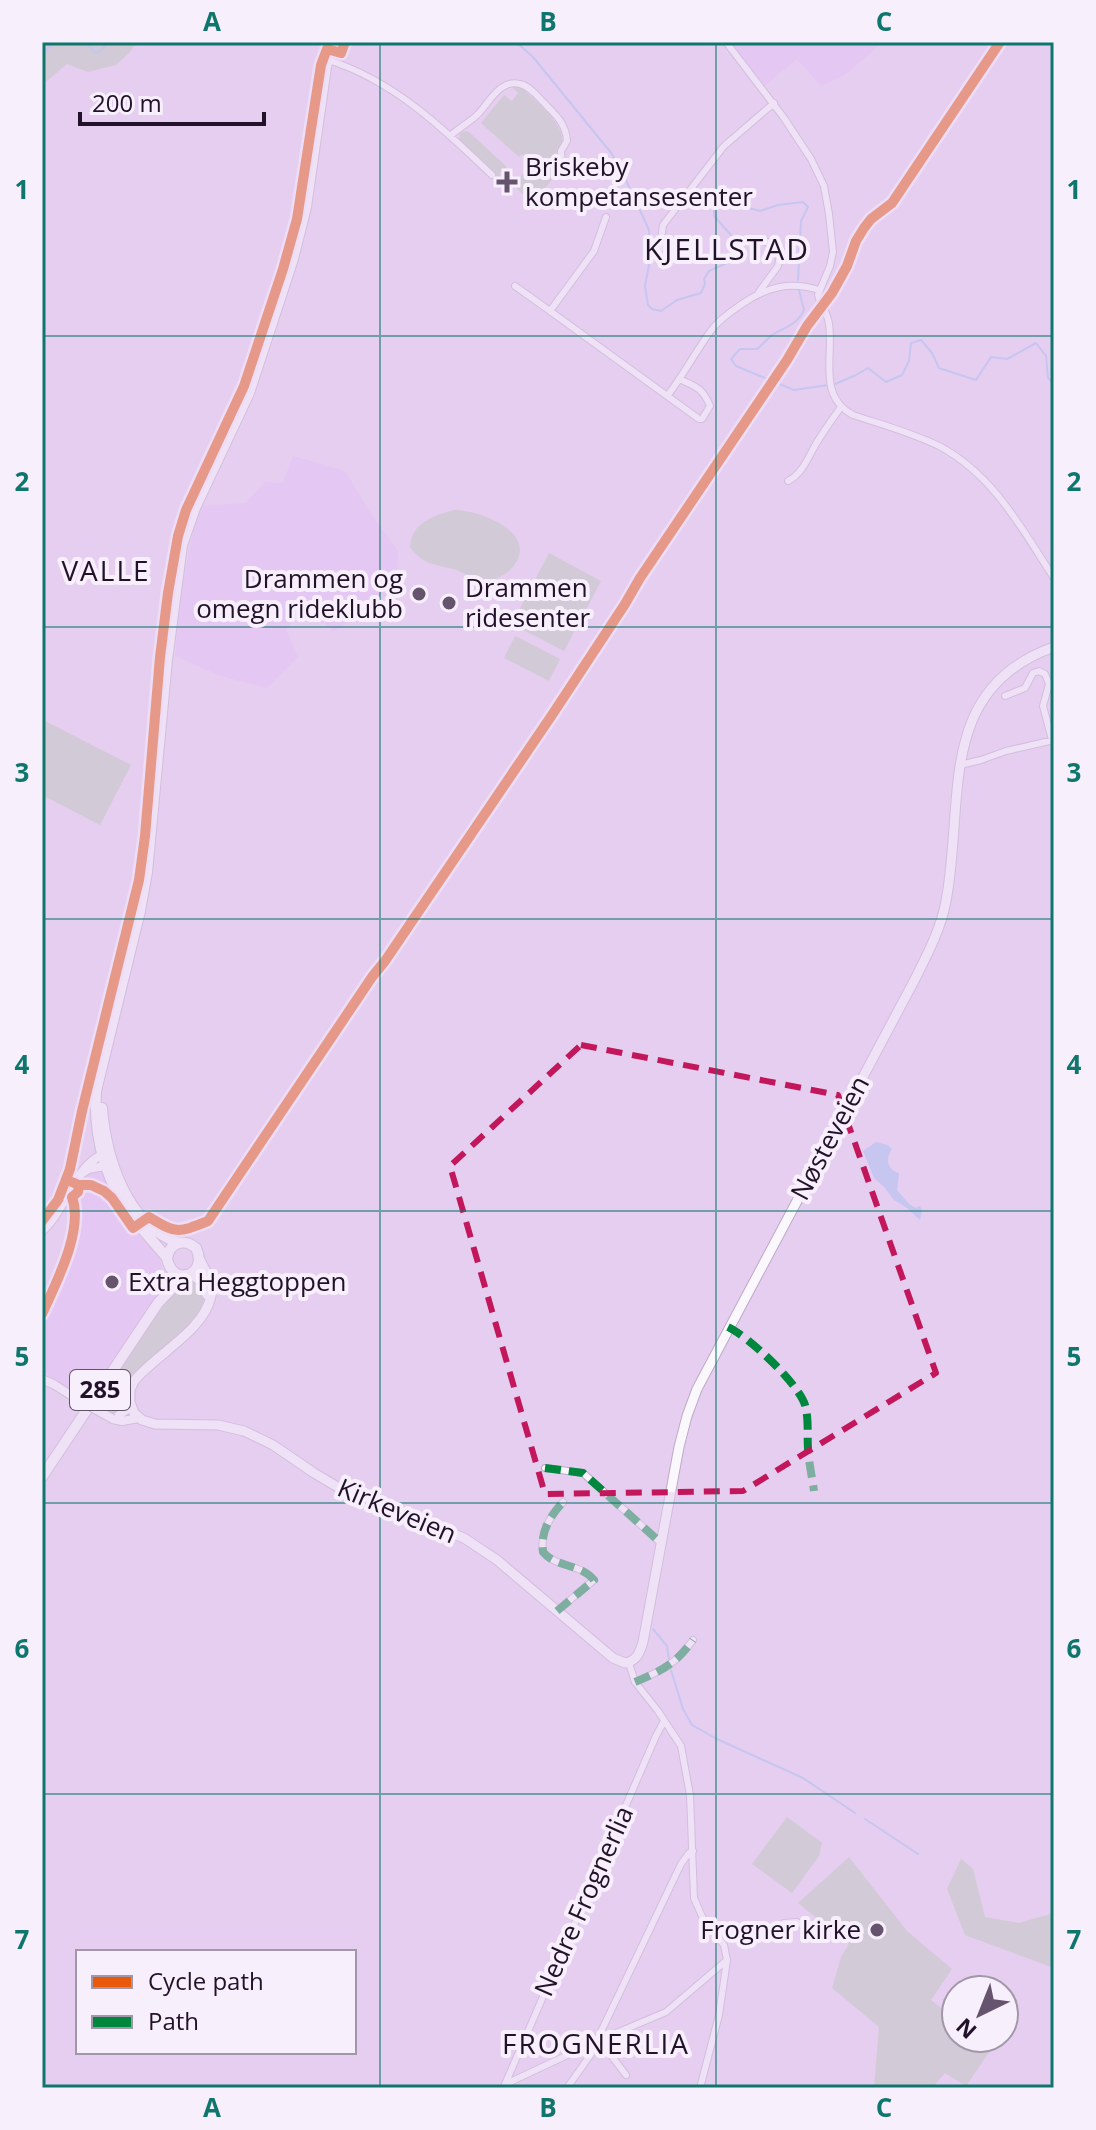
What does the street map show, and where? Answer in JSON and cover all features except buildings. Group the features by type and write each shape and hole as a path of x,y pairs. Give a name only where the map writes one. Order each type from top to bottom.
{"main road":[{"path":"209,1303 203,1283 188,1274 177,1274 126,1209 112,1185 106,1160 101,1074 146,880 165,672 182,545 195,508 249,393 293,259 306,207 332,42"},
{"path":"330,61 338,42"},
{"name":"Nøsteveien","path":"632,1661 643,1642 683,1432 697,1389 908,993 945,907 960,765 970,724 990,689 1016,666 1054,647"},
{"path":"106,1160 137,1210 162,1235 193,1246 210,1284 211,1299 199,1321 134,1381 129,1394 131,1407 139,1418"},
{"name":"285","path":"158,1303 170,1248 179,1243"},
{"name":"285","path":"42,1477 158,1303 197,1268 200,1260"},
{"name":"Kirkeveien","path":"139,1418 155,1424 218,1425 238,1429 257,1437 346,1492 448,1531 497,1560 613,1658 620,1662 632,1661"}],"street":[{"path":"726,42 774,103 811,159 825,192 833,252 818,298 829,323 830,385 835,399 853,415 927,441 969,467 1006,505 1054,578"},
{"path":"330,61 364,75 398,95 450,136 492,175"},
{"path":"450,136 475,116 500,88 512,83 520,84 554,112 564,127 567,141 561,151 562,166"},
{"path":"659,255 663,225 724,146 774,103"},
{"path":"550,311 594,251 606,217"},
{"path":"668,395 719,321 759,292 778,266 781,250 776,243 750,240"},
{"path":"515,286 699,419 705,416 710,406 705,395 679,379"},
{"path":"759,292 792,286 819,290"},
{"path":"788,481 802,470 841,407"},
{"path":"960,765 1053,740 1043,706 1049,684 1045,674 1039,671 1033,673 1025,688 1005,696"},
{"path":"42,1231 56,1215 88,1163 106,1160"},
{"path":"42,1314 70,1244 76,1208 69,1195"},
{"path":"42,1379 113,1419 131,1407"},
{"name":"Kirkeveien","path":"113,1419 139,1418"},
{"path":"545,1468 583,1473 661,1543"},
{"path":"557,1611 594,1580 582,1570 551,1560 543,1552 544,1531 563,1502"},
{"path":"635,1682 670,1666 693,1640"},
{"path":"632,1661 635,1682 677,1739 684,1757 690,1795 696,1906 726,1950 719,2015 700,2088"},
{"name":"Nedre Frognerlia","path":"504,2085 664,1721"},
{"path":"567,2088 600,2039 681,1864 693,1851"},
{"path":"784,1923 797,1922 809,1930"},
{"path":"504,2085 600,2039 666,2012 727,1960"},
{"path":"600,2039 626,2075"}],"highlighted area":[{"path":"581,1045 838,1095 936,1373 743,1491 545,1494 450,1166"}],"shaded area":[{"path":"725,42 883,42 845,75 821,86 797,59 764,86"},
{"path":"293,456 345,471 398,551 396,589 333,632 308,605 286,629 298,657 267,688 221,676 175,656 178,623 196,518 203,506 246,503 265,482 283,483"},
{"path":"100,1171 157,1253 162,1273 155,1298 85,1401 42,1369 42,1322 57,1292 74,1242 80,1180 88,1173"}],"green space":[{"path":"42,42 136,42 116,65 88,72 67,64 42,85"},
{"path":"516,86 549,114 562,138 560,148 545,165 555,169 553,176 547,186 538,192 533,204 516,188 519,185 516,182 530,162 522,154 519,157 481,123 504,95 512,101 518,93 512,87"},
{"path":"465,131 507,167 500,172 500,179 459,142 460,133"},
{"path":"454,510 479,514 505,527 515,536 520,546 519,557 510,570 497,578 484,580 429,563 415,553 410,547 419,526"},
{"path":"549,553 601,581 564,651 512,624"},
{"path":"515,636 560,659 549,681 504,658"},
{"path":"43,720 131,765 100,825 42,795"},
{"path":"189,1282 195,1282 204,1296 194,1318 129,1377 117,1412 110,1414 95,1407 167,1299"},
{"path":"787,1817 822,1843 819,1856 792,1893 752,1864"},
{"path":"849,1857 907,1931 952,1969 949,1974 940,1974 940,1987 931,2000 940,2007 940,2054 988,2054 966,2086 945,2073 932,2088 874,2088 879,2027 832,1988 841,1957 849,1944 798,1903"},
{"path":"961,1859 973,1869 985,1917 1019,1923 1054,1913 1054,1968 965,1935 947,1889"}],"water":[{"path":"876,1142 892,1149 888,1163 899,1173 897,1190 909,1204 916,1208 920,1206 920,1220 894,1200 874,1178 863,1151"}],"waterway":[{"path":"42,54 54,42"},
{"path":"86,42 98,53 109,42"},
{"path":"516,42 533,57 612,154 625,178 649,230 651,254 645,286 648,305 652,309 661,311 677,300 701,293 709,271 742,254 739,244 714,216 714,210 720,205 734,204 760,211 803,202 808,207 801,221 798,280"},
{"path":"799,290 804,310 798,319 772,335 757,349 740,349 731,359 736,366 794,390 828,385"},
{"path":"835,384 868,368 886,382 902,375 909,361 911,343 921,340 939,368 976,380 991,357 1007,359 1036,343 1046,356 1048,378 1054,384"},
{"path":"653,1629 667,1646 669,1660"},
{"path":"671,1670 683,1709 692,1725 803,1778 855,1813"},
{"path":"865,1819 918,1854"}],"marked path":[{"path":"728,1327 772,1362 801,1396 807,1416 808,1454 814,1491"},
{"path":"545,1468 583,1473 661,1543"},
{"path":"557,1611 594,1580 582,1571 554,1561 543,1552 547,1525 563,1502"},
{"path":"635,1682 667,1666 693,1640"}],"cycle path":[{"path":"42,1221 58,1200 70,1169 139,880 160,657 178,536 186,510 244,386 283,269 297,219 321,65 327,49 341,53 345,42"},
{"path":"67,1180 104,1191 133,1228 149,1217 177,1230 208,1221 554,712 807,326 832,293 864,228 892,203 1000,42"},
{"path":"42,1314 71,1240 75,1210 72,1197 78,1192 79,1185"}],"place":[{"name":"Briskeby kompetansesenter","path":"507,182"},
{"name":"Drammen og omegn rideklubb","path":"419,594"},
{"name":"Drammen ridesenter","path":"449,603"},
{"name":"Extra Heggtoppen","path":"112,1282"},
{"name":"Frogner kirke","path":"877,1930"}],"district":[{"name":"KJELLSTAD","path":"727,250"},
{"name":"VALLE","path":"106,571"},
{"name":"FROGNERLIA","path":"596,2044"}]}
